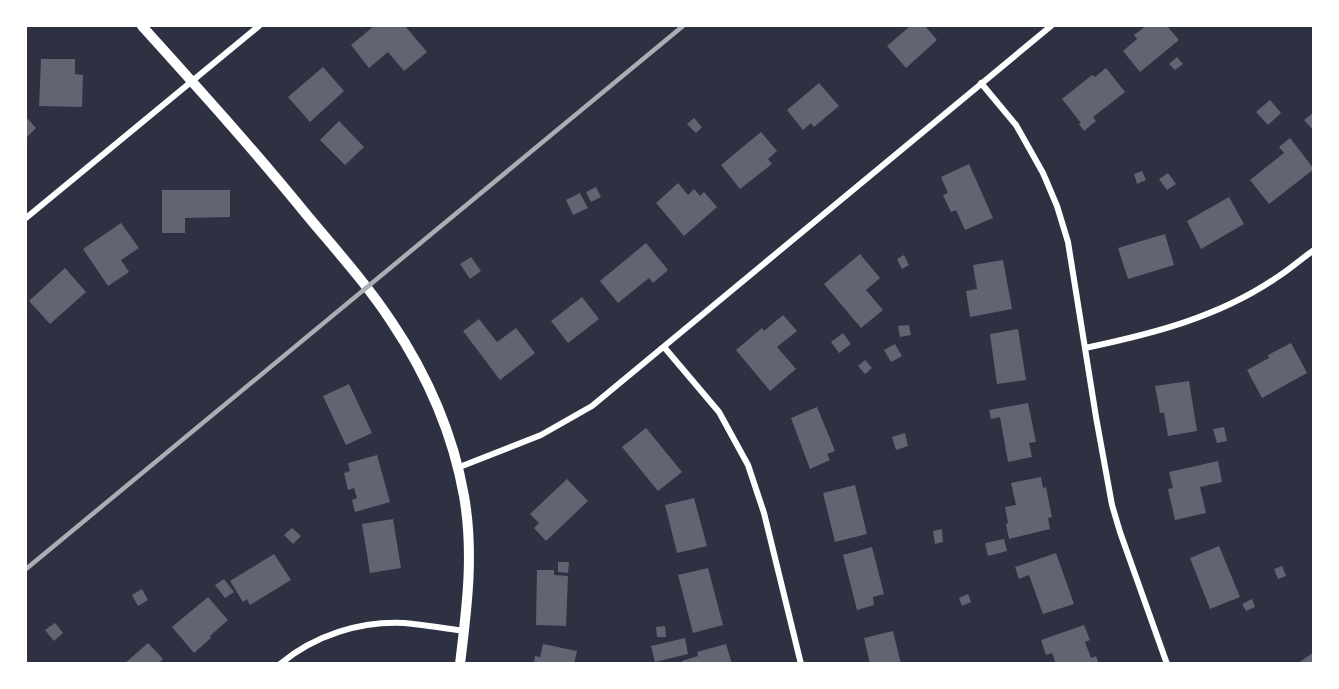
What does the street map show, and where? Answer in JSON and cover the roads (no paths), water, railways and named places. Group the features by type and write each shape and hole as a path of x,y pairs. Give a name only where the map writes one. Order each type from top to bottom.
{"street":[{"path":"142,26 273,174 367,287 392,322 423,376 445,427 464,497 470,546 468,592 460,663"},
{"path":"26,218 259,26"},
{"path":"457,468 541,435 592,406 1051,26"},
{"path":"981,83 1016,125 1043,172 1057,206 1068,242 1112,505 1167,663"},
{"path":"1086,348 1162,330 1195,319 1244,297 1276,279 1314,250"},
{"path":"664,347 718,412 748,465 764,513 801,663"},
{"path":"280,663 327,636 363,625 405,624 464,631"}],"railway":[{"path":"26,569 683,26"}]}
